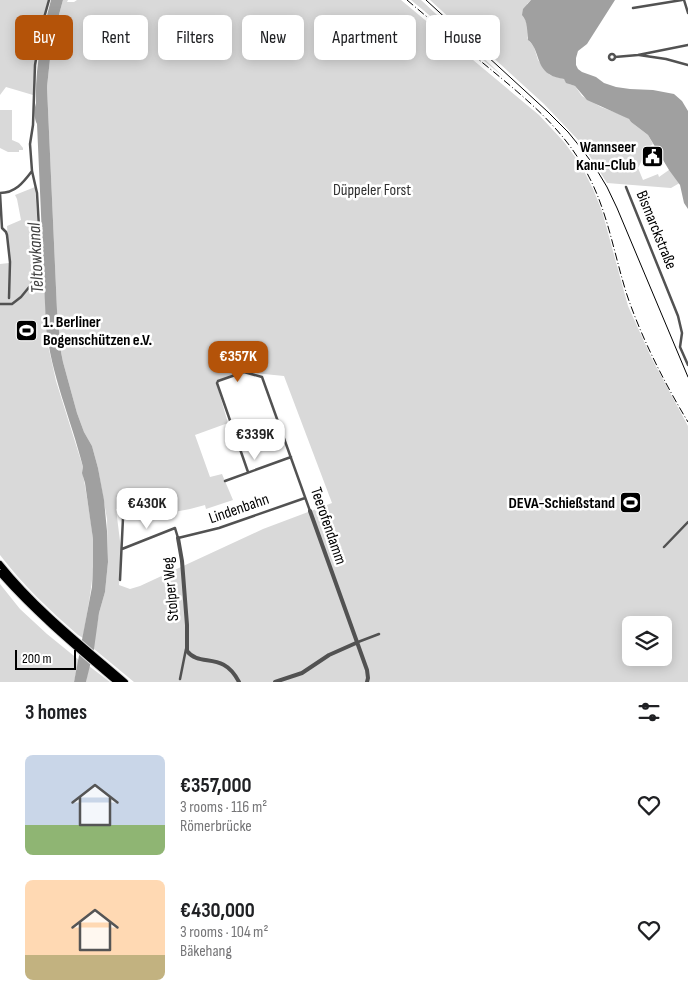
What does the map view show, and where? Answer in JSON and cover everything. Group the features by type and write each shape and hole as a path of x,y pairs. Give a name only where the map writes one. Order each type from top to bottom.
{"highway":[{"path":"0,564 33,601 73,641"},
{"path":"0,573 36,612 125,682"},
{"path":"101,665 117,682"}],"street":[{"path":"0,304 12,304 21,297 30,286 39,263 38,193 32,171 30,144 33,125 35,65 42,25 49,0"},
{"path":"652,0 653,5"},
{"path":"633,8 683,0 688,13"},
{"path":"638,55 688,45"},
{"path":"615,57 638,55 676,61 688,65"},
{"path":"10,298 10,262 6,232 2,228 0,194 13,191 32,171"},
{"name":"Bismarckstraße","path":"626,187 678,316 682,335 680,346 688,365"},
{"name":"Teerofendamm","path":"248,472 217,384 218,381 244,372 261,376 262,378 367,670 367,682"},
{"path":"225,481 291,457"},
{"name":"Lindenbahn","path":"178,538 219,528 305,498"},
{"path":"120,580 123,518 125,517"},
{"path":"664,546 688,522"},
{"name":"Stolper Weg","path":"122,549 175,528 183,574 187,625 186,648 180,679"},
{"path":"275,682 302,672 329,656 379,634"},
{"path":"186,648 188,653 193,656 225,665 232,670 239,682"}],"green space":[{"path":"0,0 48,0 44,15 15,15 15,60 36,60 33,95 6,87 0,95"},
{"name":"Düppeler Forst","path":"63,0 74,2 77,0 401,0 426,21 426,60 473,60 539,115 564,142 581,165 593,189 602,211 628,306 652,359 688,426 688,682 134,682 94,649 99,613 105,592 108,562 107,519 92,446 77,413 61,352 57,310 47,87 50,60 73,60 73,15 59,15","holes":["244,372 284,376 332,503 263,529 140,586 130,589 119,585 121,549 116,509 147,509 148,517 205,505 206,509 233,500 222,474 210,477 195,435 228,423 216,382"]},
{"path":"411,0 421,0 437,15 429,15"},
{"path":"430,0 531,0 527,4 525,18 528,28 527,38 534,47 538,60 550,75 564,79 569,84 575,86 582,96 601,107 629,119 648,135 653,144 646,152 638,168 643,180 658,174 659,177 676,165 683,181 671,188 607,183 582,144 544,104 496,60 500,60 500,15 446,15"},
{"path":"483,60 486,60 506,79"},
{"path":"0,110 12,110 12,140 19,143 23,150 8,152 0,148"},
{"path":"35,187 39,246 37,262 43,265 48,345 56,381 83,467 93,539 92,576 83,638 67,626 37,597 0,555 0,264 9,263 10,273 7,226 21,220 15,195"},
{"path":"0,584 20,609 79,660 74,682 0,682"},
{"path":"89,666 110,682 86,682"}],"shaded area":[{"path":"51,0 63,0 59,15 47,15"},
{"path":"531,0 615,0 587,44 578,51 576,65 582,72 596,77 604,83 616,87 674,94 682,101 688,111 688,209 684,203 680,185 648,135 629,119 587,100 575,86 545,71 532,43 528,40 526,23 522,15 523,9"},
{"path":"39,60 50,60 47,87 57,310 61,352 77,413 92,446 98,468 107,531 108,562 105,592 99,613 94,649 86,682 74,682 92,587 93,539 82,473 83,467 52,362 46,326 37,124 35,119"}],"tram line":[{"path":"426,0 548,112 568,132 595,167 617,208 688,377"}],"railway":[{"path":"407,0 528,101 574,151 591,181 604,213 627,295 639,328 662,376 688,422"}],"place":[{"name":"Wannseer Kanu-Club","path":"652,156"},
{"name":"1. Berliner Bogenschützen e.V.","path":"27,331"},
{"name":"DEVA-Schießstand","path":"631,503"}],"water label":[{"name":"Teltowkanal","path":"36,258"}]}
